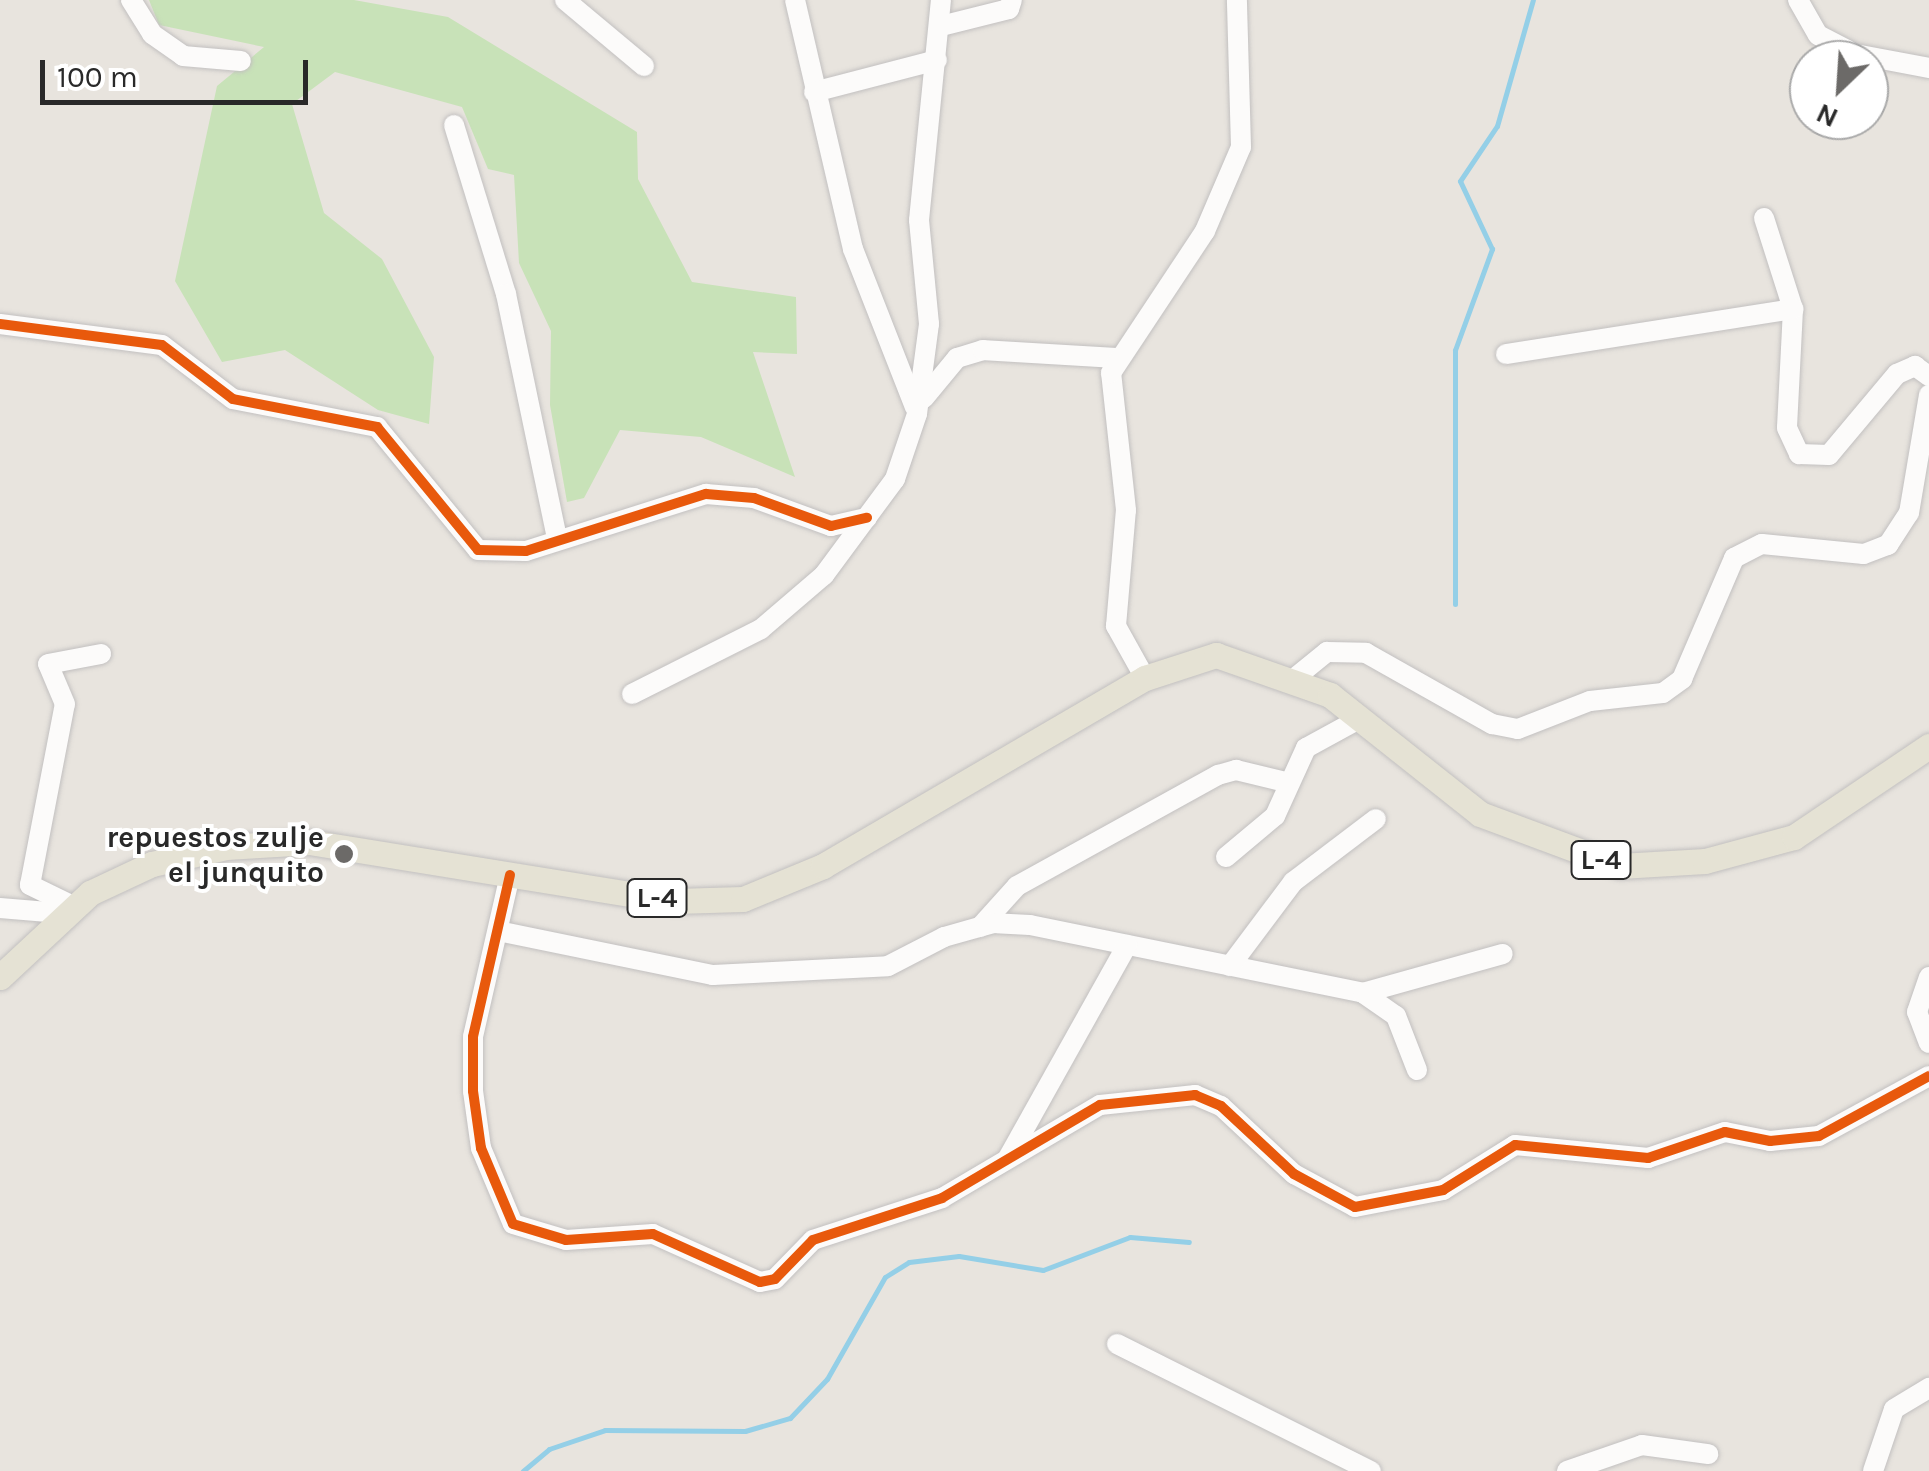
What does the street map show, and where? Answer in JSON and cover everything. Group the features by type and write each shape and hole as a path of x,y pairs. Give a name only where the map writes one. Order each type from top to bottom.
{"main road":[{"name":"L-4","path":"0,977 67,910 152,864 226,846 310,842 675,901 744,899 824,866 1144,678 1216,655 1296,677 1360,718 1480,814 1620,866 1705,861 1794,836 1929,746"}],"street":[{"path":"132,0 152,34 184,56 241,61"},
{"path":"566,0 644,66"},
{"path":"795,0 853,250 917,414"},
{"path":"917,414 929,282 919,220 941,0"},
{"path":"941,26 1009,9 1012,0"},
{"path":"1144,678 1122,646 1112,590 1126,510 1109,407 1119,358 1206,231 1240,147 1237,0"},
{"path":"1798,0 1818,35 1855,54 1929,68"},
{"path":"814,92 937,60"},
{"path":"454,125 506,294 557,539"},
{"path":"1764,218 1792,309 1787,428 1799,454 1829,455 1897,374 1915,366 1929,376"},
{"path":"1506,354 1792,309"},
{"path":"0,324 162,345 232,398 377,426 477,550 500,554 706,494 754,498 831,526 867,518"},
{"path":"632,694 761,629 824,575 895,480 933,380 984,350 1119,358"},
{"path":"1296,677 1328,652 1366,654 1492,724 1518,729 1590,701 1663,693 1682,679 1734,558 1762,544 1864,554 1888,545 1909,513 1929,395"},
{"path":"67,910 30,886 65,704 48,664 101,654"},
{"path":"1226,858 1275,816 1286,782 1306,748 1360,718"},
{"path":"980,926 1017,886 1218,775 1236,770 1286,782"},
{"path":"1230,966 1293,882 1376,818"},
{"path":"510,875 474,1037 473,1092 481,1148 513,1224 566,1240 653,1234 760,1282 775,1279 813,1240 942,1198 1100,1105 1196,1095 1221,1106 1294,1174 1356,1207 1443,1190 1514,1145 1648,1158 1725,1132 1770,1141 1819,1136 1929,1076"},
{"path":"0,908 67,910"},
{"path":"498,931 730,975 888,966 980,926 1030,925 1363,993 1396,1016 1417,1070"},
{"path":"1007,1160 1127,945"},
{"path":"1363,993 1503,954"},
{"path":"1929,977 1916,1012 1929,1043"},
{"path":"1117,1344 1370,1471"},
{"path":"1872,1471 1894,1409 1929,1388"},
{"path":"1567,1471 1642,1445 1708,1454"}],"green space":[{"path":"149,0 354,0 448,17 637,132 638,179 692,282 796,297 797,354 753,352 795,477 701,437 620,430 584,498 567,502 550,405 551,331 519,263 514,175 488,169 462,107 335,72 292,104 324,213 382,259 434,357 429,424 378,410 285,350 222,362 175,281 217,86 264,47 159,25"}],"waterway":[{"path":"1455,604 1455,350 1492,249 1460,181 1497,126 1533,0"},
{"path":"523,1471 549,1449 605,1430 745,1431 790,1418 827,1379 885,1277 909,1262 959,1256 1043,1270 1130,1237 1189,1242"}],"cycle path":[{"path":"0,324 162,345 233,399 377,427 478,550 526,551 706,494 754,498 831,526 867,518"},
{"path":"510,875 473,1037 473,1091 481,1148 513,1224 566,1240 653,1234 760,1282 775,1279 813,1240 942,1198 1100,1105 1195,1095 1221,1106 1294,1174 1355,1207 1443,1190 1515,1145 1648,1158 1725,1132 1770,1141 1819,1136 1929,1076"}],"place":[{"name":"repuestos zulje el junquito","path":"344,854"}]}
